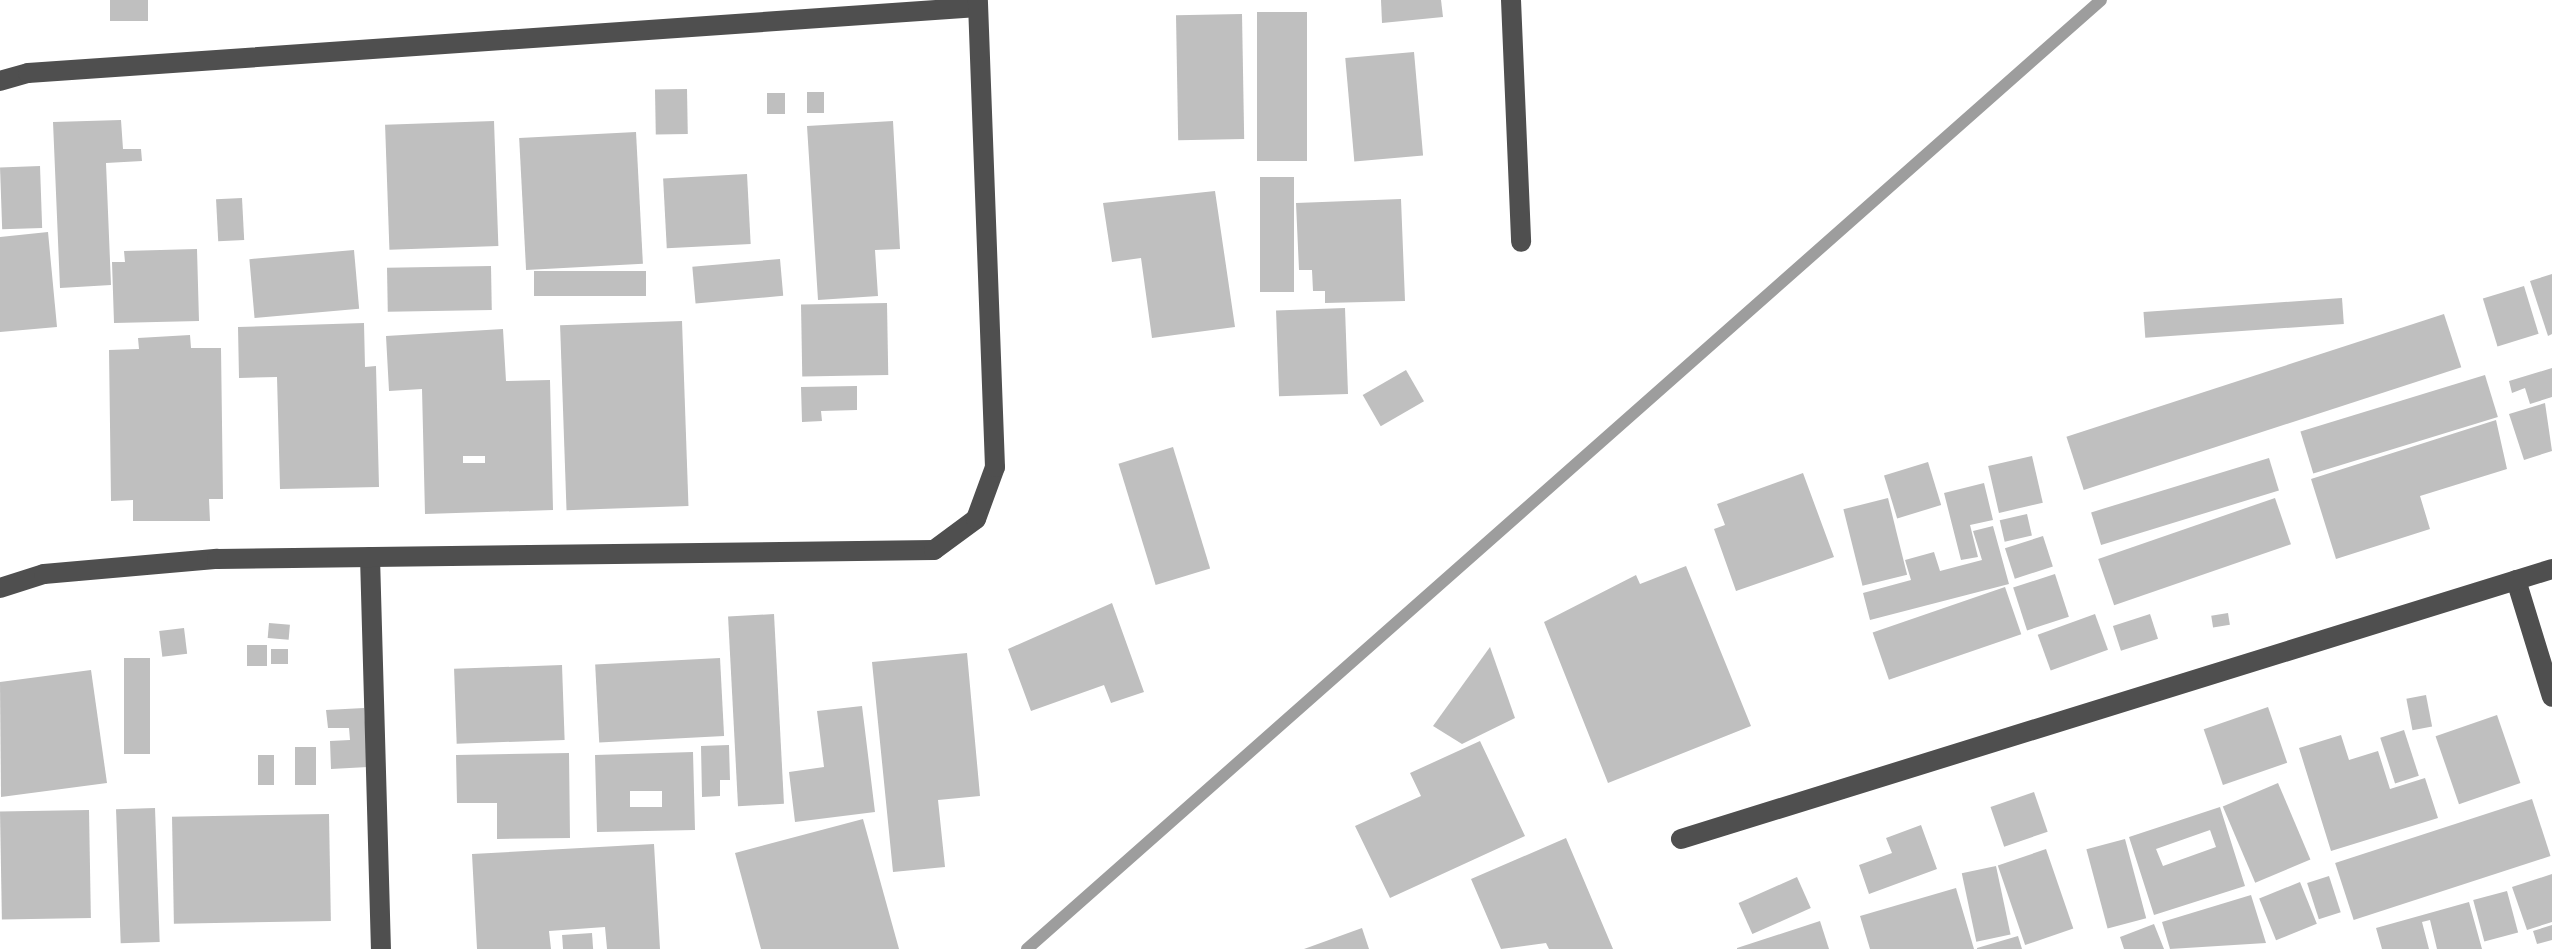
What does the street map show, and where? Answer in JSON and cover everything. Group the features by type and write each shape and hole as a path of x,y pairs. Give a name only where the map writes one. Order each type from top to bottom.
{"street":[{"path":"1511,0 1521,242"},
{"path":"0,81 28,73 978,3 995,467 976,519 934,550 186,562 44,574 0,588"},
{"path":"370,557 381,949"},
{"path":"1681,839 2552,569"},
{"path":"2516,580 2552,697"}],"building":[{"path":"110,0 148,0 148,21 110,21"},
{"path":"1381,0 1441,0 1443,17 1382,23"},
{"path":"1257,12 1307,12 1307,161 1257,161"},
{"path":"1242,14 1244,139 1178,140 1176,15"},
{"path":"1414,52 1423,156 1354,162 1345,58"},
{"path":"687,89 688,134 656,135 655,90"},
{"path":"807,92 824,92 824,113 807,113"},
{"path":"767,93 785,93 785,114 767,114"},
{"path":"121,120 123,149 141,149 142,161 106,163 111,285 60,288 53,122"},
{"path":"494,121 498,246 389,250 385,125"},
{"path":"893,121 900,249 875,250 878,296 818,300 807,126"},
{"path":"636,132 643,264 526,270 519,138"},
{"path":"40,166 42,228 2,229 0,167"},
{"path":"747,174 751,244 667,248 663,178"},
{"path":"1260,177 1294,177 1294,292 1260,292"},
{"path":"1215,191 1235,327 1152,338 1141,258 1112,262 1103,203"},
{"path":"242,198 244,240 218,241 216,199"},
{"path":"1401,199 1405,301 1325,303 1325,291 1313,291 1312,270 1299,270 1296,203"},
{"path":"48,232 57,327 0,332 0,237"},
{"path":"197,249 199,321 114,323 112,262 125,262 124,251"},
{"path":"354,250 359,309 255,318 249,259"},
{"path":"780,259 783,296 696,304 692,267"},
{"path":"491,266 492,310 388,312 387,268"},
{"path":"534,271 646,271 646,296 534,296"},
{"path":"2552,274 2552,334 2548,336 2530,281"},
{"path":"2524,286 2539,334 2497,346 2483,299"},
{"path":"2342,298 2344,324 2145,338 2143,312"},
{"path":"887,303 888,375 802,376 801,305"},
{"path":"1345,308 1348,394 1279,396 1276,310"},
{"path":"2444,314 2461,367 2084,490 2066,437"},
{"path":"682,321 688,506 567,510 560,325"},
{"path":"364,323 365,367 376,366 379,487 280,489 277,377 239,378 238,327"},
{"path":"503,329 506,381 550,380 553,510 425,514 422,389 389,391 386,336","holes":["463,456 485,456 485,463 463,463"]},
{"path":"190,335 191,348 221,348 223,499 209,499 210,521 133,521 133,500 111,501 109,350 139,349 138,338"},
{"path":"2552,368 2552,397 2530,404 2525,388 2512,393 2509,381"},
{"path":"1406,370 1424,401 1381,426 1363,395"},
{"path":"2485,375 2498,417 2313,474 2300,431"},
{"path":"857,386 857,410 821,411 822,421 802,422 801,387"},
{"path":"2545,403 2552,451 2524,460 2509,414"},
{"path":"2496,420 2507,469 2420,496 2430,529 2336,559 2311,479"},
{"path":"1173,447 1210,568 1156,585 1118,464"},
{"path":"2032,456 2043,503 1999,513 1988,466"},
{"path":"2269,458 2279,491 2101,545 2091,512"},
{"path":"1928,462 1941,505 1897,518 1884,475"},
{"path":"1803,473 1834,557 1736,591 1714,529 1725,525 1717,504"},
{"path":"1984,483 1993,520 1970,525 1978,557 1961,560 1944,493"},
{"path":"1888,498 1907,575 1862,586 1843,509"},
{"path":"2275,498 2291,544 2114,605 2098,559"},
{"path":"2027,514 2032,535 2005,542 2000,520"},
{"path":"1993,526 2009,584 1870,620 1863,593 1911,580 1905,560 1934,552 1940,571 1982,560 1973,531"},
{"path":"2043,536 2053,566 2015,579 2005,548"},
{"path":"1686,566 1751,726 1608,783 1544,622 1636,575 1640,584"},
{"path":"2055,574 2069,617 2027,630 2013,588"},
{"path":"2005,587 2021,634 1889,680 1873,633"},
{"path":"1112,603 1144,692 1111,703 1104,685 1031,711 1008,649"},
{"path":"2228,613 2230,625 2213,628 2211,616"},
{"path":"774,614 784,804 738,806 728,616"},
{"path":"2095,614 2108,650 2051,671 2038,635"},
{"path":"2150,614 2158,639 2121,651 2113,626"},
{"path":"269,623 290,625 289,640 268,638"},
{"path":"184,628 187,654 162,657 159,631"},
{"path":"247,645 267,645 267,666 247,666"},
{"path":"1490,647 1515,718 1462,744 1433,726"},
{"path":"271,649 288,649 288,664 271,664"},
{"path":"967,653 980,796 938,800 945,867 893,872 872,662"},
{"path":"124,658 150,658 150,754 124,754"},
{"path":"720,658 724,736 599,742 595,665"},
{"path":"562,665 565,740 457,744 454,669"},
{"path":"91,670 107,783 1,797 0,682"},
{"path":"2426,695 2432,726 2412,730 2406,699"},
{"path":"862,706 875,812 795,822 789,772 824,767 817,711"},
{"path":"2268,707 2287,763 2223,785 2204,729"},
{"path":"364,708 368,767 331,769 330,741 350,740 349,728 328,728 326,710"},
{"path":"2497,715 2520,783 2459,804 2436,736"},
{"path":"2404,730 2419,776 2395,783 2380,738"},
{"path":"2341,735 2349,760 2378,751 2390,789 2425,778 2438,818 2331,851 2299,748"},
{"path":"1480,741 1525,836 1390,898 1355,826 1421,796 1410,773"},
{"path":"729,745 730,780 720,780 720,796 702,797 701,746"},
{"path":"295,747 316,747 316,785 295,785"},
{"path":"693,752 695,830 597,832 595,755","holes":["630,791 662,791 662,807 630,807"]},
{"path":"569,753 570,838 497,839 497,803 457,803 456,755"},
{"path":"258,755 274,755 274,785 258,785"},
{"path":"2278,783 2310,859 2255,883 2223,806"},
{"path":"2034,792 2048,832 2004,847 1991,807"},
{"path":"2532,799 2551,856 2354,920 2335,863"},
{"path":"2220,807 2245,886 2154,915 2129,837","holes":["2210,830 2216,847 2163,866 2156,849"]},
{"path":"155,808 160,942 121,943 116,809"},
{"path":"89,810 91,918 2,920 0,812"},
{"path":"329,814 331,921 174,924 172,817"},
{"path":"863,819 899,949 761,949 735,853"},
{"path":"1921,825 1937,869 1869,894 1859,865 1892,853 1886,838"},
{"path":"1566,838 1613,949 1549,949 1546,943 1501,949 1471,879"},
{"path":"2125,839 2146,918 2108,929 2086,849"},
{"path":"654,844 660,949 607,949 605,927 549,931 551,949 477,949 472,854"},
{"path":"2046,849 2073,928 2025,945 1998,866"},
{"path":"1996,866 2011,934 1976,942 1962,873"},
{"path":"2552,874 2552,922 2527,930 2512,887"},
{"path":"2329,876 2341,912 2319,919 2307,883"},
{"path":"1797,877 1811,908 1752,934 1739,903"},
{"path":"2300,882 2317,924 2276,940 2259,898"},
{"path":"1956,888 1974,949 1870,949 1860,916"},
{"path":"2507,891 2518,933 2484,942 2473,900"},
{"path":"2251,895 2266,943 2170,949 2162,922"},
{"path":"2469,902 2482,949 2437,949 2430,920 2422,922 2429,949 2382,949 2376,928"},
{"path":"1820,921 1829,949 1737,949 1737,948"},
{"path":"2154,924 2164,949 2124,949 2120,937"},
{"path":"2552,925 2552,940 2537,944 2533,931"},
{"path":"1362,928 1369,949 1304,949"},
{"path":"592,933 593,949 563,949 562,935"},
{"path":"2018,936 2022,949 1977,949 1977,948"}],"waterway":[{"path":"1027,949 2101,0"}]}
